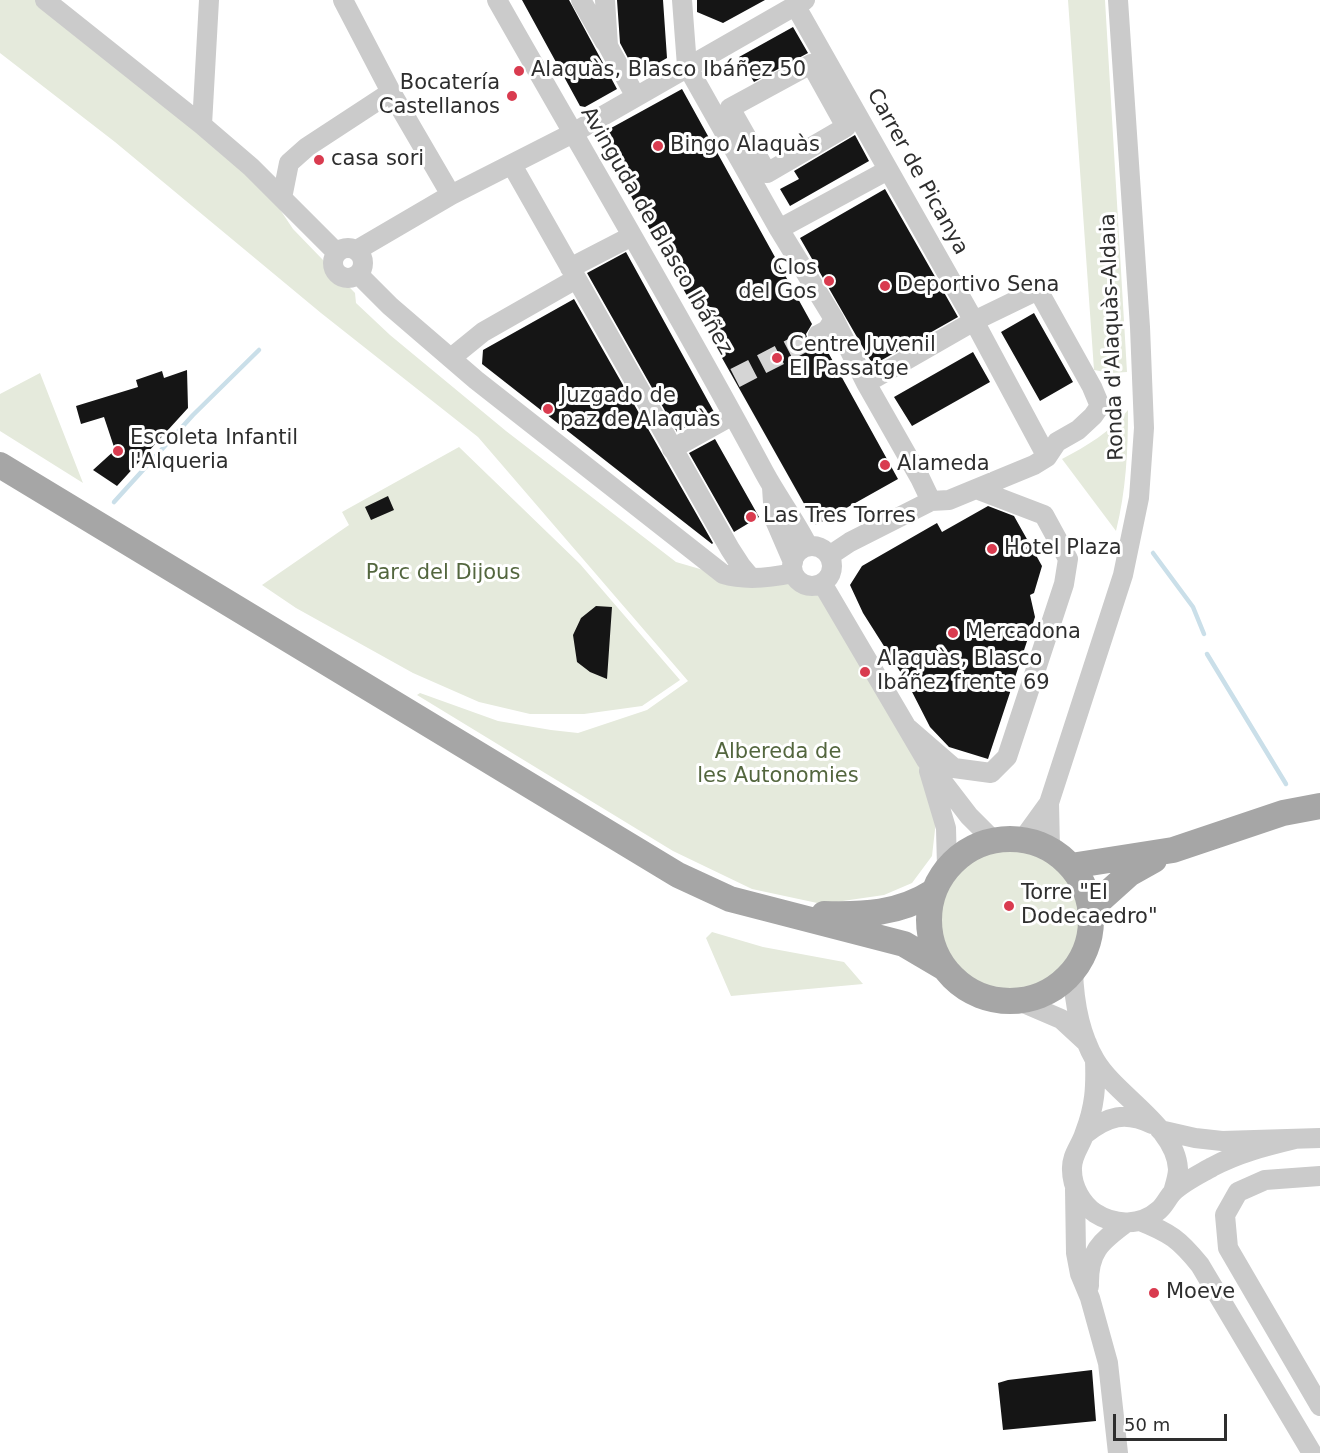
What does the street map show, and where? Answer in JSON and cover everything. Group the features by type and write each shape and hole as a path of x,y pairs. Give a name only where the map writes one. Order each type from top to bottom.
{"main road":[{"path":"0,465 678,875 730,898 904,944 942,967 960,985 973,993 996,1000 1019,1001 1035,998 1049,992 1074,971 1088,942 1091,926 1090,909 1084,886 1071,866 1050,849 1023,839 993,840 968,850 947,867 933,892 928,918 931,943 942,967"},
{"path":"1071,866 1173,850 1283,813 1320,806"},
{"path":"1090,909 1129,874 1173,850"},
{"path":"788,913 863,915 902,908 920,901 933,892"}],"street":[{"path":"45,0 62,6 251,167 337,253"},
{"path":"202,125 209,0"},
{"path":"343,0 391,92 452,195"},
{"name":"Avinguda de Blasco Ibáñez","path":"496,0 632,236 726,383 733,415 772,487 797,523 808,546"},
{"path":"581,0 636,97"},
{"path":"605,0 608,46"},
{"path":"682,0 687,66 779,230 834,319 866,383 931,501"},
{"name":"Ronda d'Alaquàs-Aldaia","path":"1049,803 1123,575 1140,498 1144,428 1140,327 1119,0"},
{"path":"357,250 452,195 573,133 800,3"},
{"name":"Carrer de Picanya","path":"800,3 888,170 974,321 1047,457"},
{"path":"811,64 846,127 767,173 730,108 811,64"},
{"path":"282,198 289,163 307,147 391,92"},
{"path":"512,165 672,449 741,566 751,578"},
{"path":"779,230 888,170"},
{"path":"451,358 483,332 632,236"},
{"path":"346,248 357,250 362,255 363,262 358,274 347,278 339,275 333,265 337,253 346,248"},
{"path":"358,274 390,306 495,395 723,574 737,578 774,578 793,568"},
{"path":"829,556 850,542 931,501 949,500 1034,465 1047,457 1057,442 1078,430 1100,406 1092,387 1038,290 974,321 866,383"},
{"path":"818,335 827,330 834,319"},
{"path":"672,449 733,415"},
{"name":"Avinguda de Blasco Ibáñez","path":"772,487 774,518 793,568"},
{"path":"909,729 954,768 991,772 1007,757 1064,584 1068,559 1044,515 976,489"},
{"path":"707,562 718,559 729,546"},
{"path":"808,546 820,548 829,556 832,565 831,572 822,583 807,586 797,579 793,568 797,553 808,546"},
{"path":"822,583 926,760 969,816 993,840"},
{"path":"926,760 946,828 947,867"},
{"path":"1023,839 1049,803"},
{"path":"1049,803 1050,849"},
{"path":"1074,971 1074,999 1091,1051 1096,1091 1085,1134 1075,1151 1071,1170 1075,1189 1076,1253 1080,1274 1090,1298 1108,1363 1118,1453"},
{"path":"1019,1001 1061,1019 1091,1051 1107,1077 1159,1128 1174,1148 1178,1170 1173,1192"},
{"path":"1085,1134 1101,1122 1120,1116 1140,1118 1159,1128 1195,1138 1222,1141 1320,1138"},
{"path":"1090,1298 1089,1267 1095,1252 1109,1235 1160,1210 1173,1192 1212,1168 1235,1157 1295,1139"},
{"path":"1320,1176 1266,1180 1238,1192 1225,1215 1228,1248 1320,1406"},
{"path":"1075,1189 1087,1207 1105,1219 1133,1222 1169,1233 1184,1244 1200,1265 1312,1453"}],"green space":[{"name":"Albereda de les Autonomies","path":"0,0 45,0 265,187 293,229 355,293 356,303 390,335 506,431 676,562 741,581 788,579 806,593 819,593 919,764 936,821 932,856 912,883 884,895 822,904 752,889 673,851 417,695 420,693 498,721 578,733 647,710 688,681 478,437 321,313 115,142 0,53"},
{"path":"1068,0 1105,0 1127,372 1111,373 1094,370"},
{"path":"40,373 83,483 0,431 0,394"},
{"path":"1128,410 1126,471 1116,531 1062,459 1098,438"},
{"name":"Parc del Dijous","path":"459,447 580,564 680,680 642,706 584,714 530,714 479,702 413,673 296,608 262,585 349,525 342,512"},
{"path":"1009,849 1036,854 1059,870 1075,893 1080,920 1075,947 1059,970 1036,986 1009,991 982,986 959,970 943,947 938,920 943,893 959,870 982,854"},
{"path":"712,932 763,947 844,962 863,984 731,996 706,938"}],"building":[{"path":"522,0 569,0 617,89 585,107 580,106"},
{"path":"617,0 663,0 667,58 637,75 620,43"},
{"path":"697,0 765,0 723,23 697,12"},
{"path":"793,27 808,53 754,82 739,57"},
{"path":"682,89 812,324 806,334 808,341 817,347 824,345 898,479 816,525 600,141 602,133"},
{"path":"855,135 869,161 790,206 780,189 799,179 794,171"},
{"path":"885,189 958,317 873,365 800,238"},
{"path":"626,252 714,412 677,432 587,273"},
{"path":"574,299 712,544 482,364 483,350"},
{"path":"1034,313 1073,382 1040,401 1001,332"},
{"path":"973,352 990,382 912,426 894,397"},
{"path":"187,370 188,408 117,486 93,470 115,450 104,417 81,424 76,406 138,387 136,380 162,371 164,378"},
{"path":"715,439 759,517 734,532 689,453"},
{"path":"388,496 394,510 371,520 365,507"},
{"name":"Mercadona","path":"988,506 1014,516 1042,566 1034,593 1030,595 1035,617 988,759 949,747 930,727 908,684 863,613 850,585 862,566 937,523 942,532"},
{"path":"596,606 612,607 607,679 590,672 577,662 573,635 581,618"},
{"path":"1092,1370 1096,1421 1003,1430 998,1383"}],"waterway":[{"path":"114,502 193,415 259,350"},
{"path":"1153,553 1193,607 1204,634"},
{"path":"1207,654 1286,784"}],"tunnel":[{"path":"735,378 818,335"}],"place":[{"name":"Alaquàs, Blasco Ibáñez 50","path":"519,71"},
{"name":"Bocatería Castellanos","path":"512,96"},
{"name":"Bingo Alaquàs","path":"658,146"},
{"name":"casa sori","path":"319,160"},
{"name":"Clos del Gos","path":"829,281"},
{"name":"Deportivo Sena","path":"885,286"},
{"name":"Centre Juvenil El Passatge","path":"777,358"},
{"name":"Juzgado de paz de Alaquàs","path":"548,409"},
{"name":"Escoleta Infantil l'Alqueria","path":"118,451"},
{"name":"Alameda","path":"885,465"},
{"name":"Las Tres Torres","path":"751,517"},
{"name":"Hotel Plaza","path":"992,549"},
{"name":"Mercadona","path":"953,633"},
{"name":"Alaquàs, Blasco Ibáñez frente 69","path":"865,672"},
{"name":"Torre \"El Dodecaedro\"","path":"1009,906"},
{"name":"Moeve","path":"1154,1293"}]}
